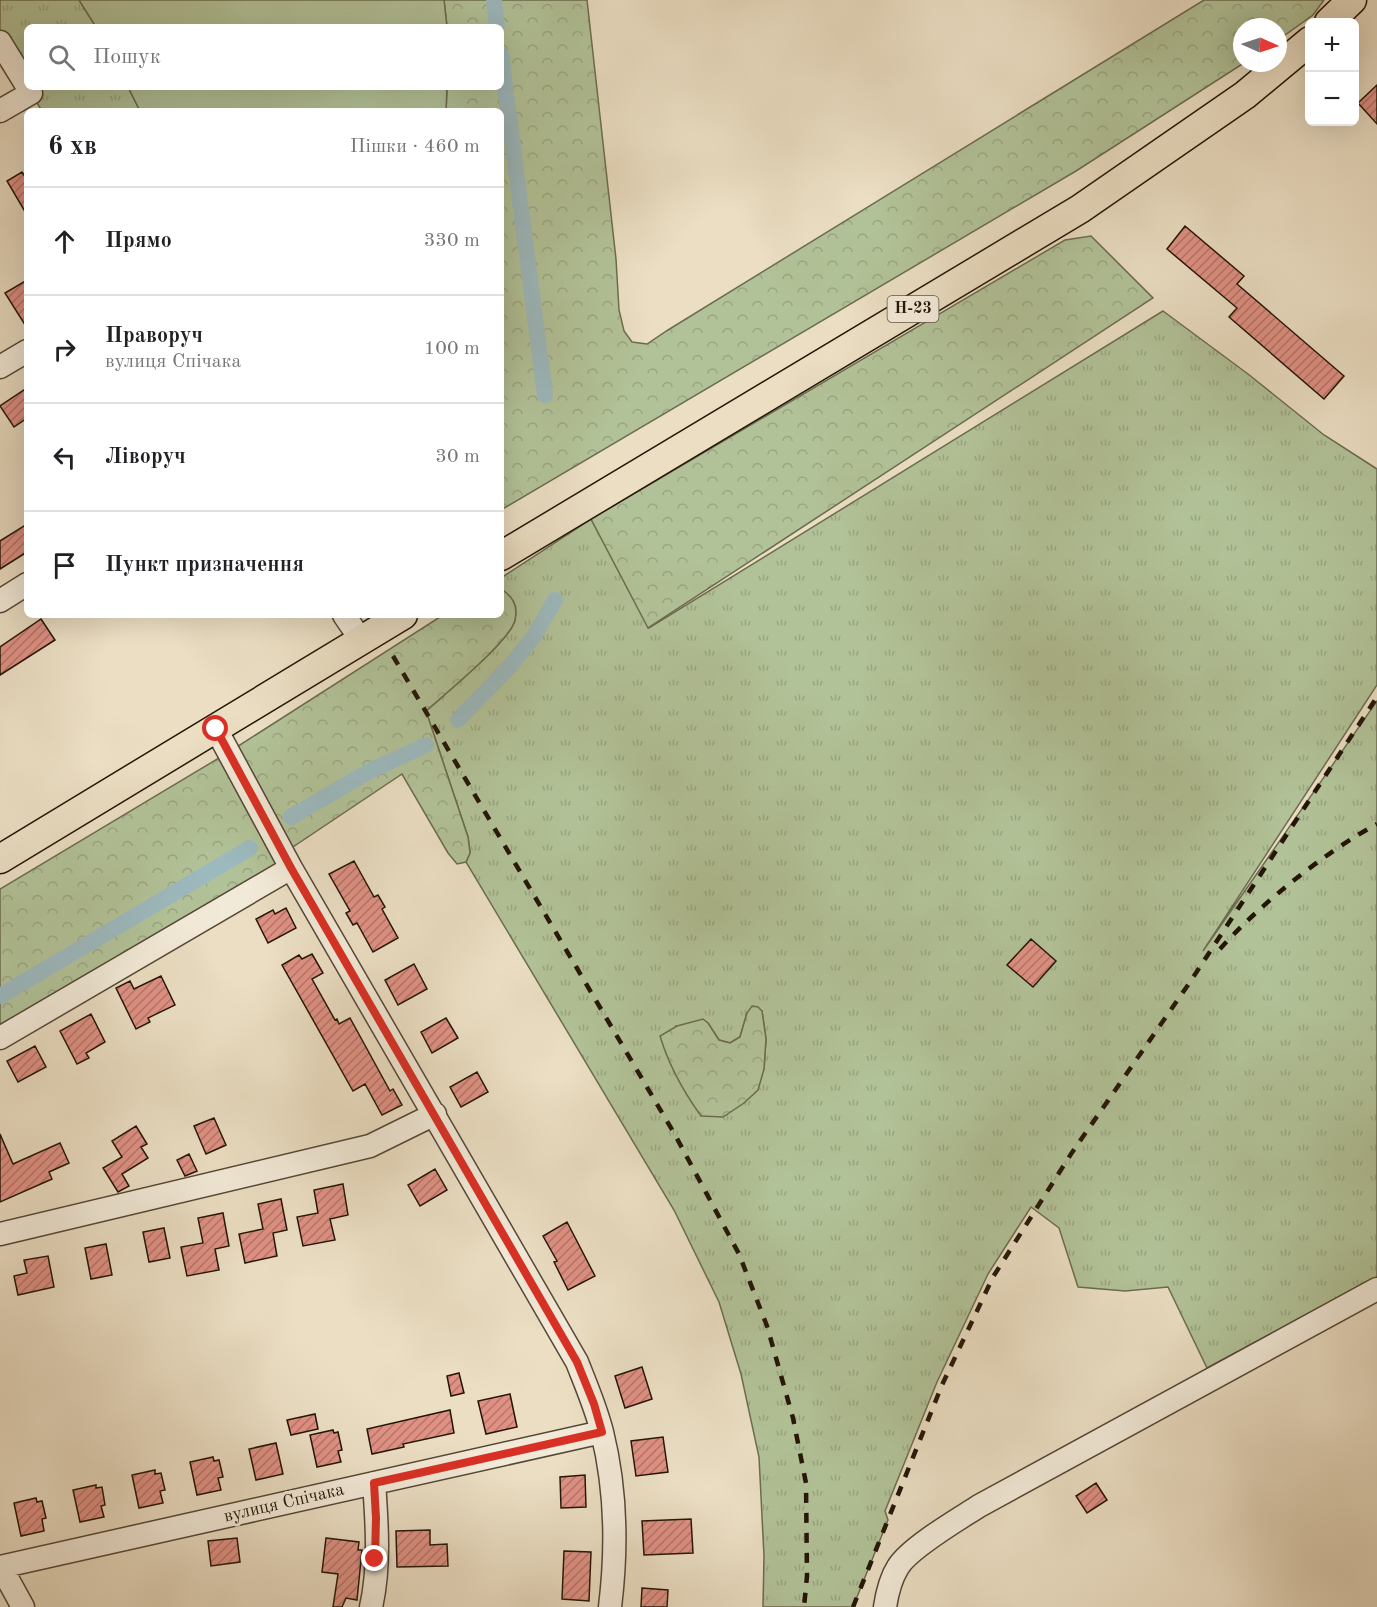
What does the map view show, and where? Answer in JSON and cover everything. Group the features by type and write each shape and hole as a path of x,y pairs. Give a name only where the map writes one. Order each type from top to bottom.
{"main road":[{"path":"1333,18 1352,0"},
{"name":"Н-23","path":"504,554 1080,209 1245,95 1305,44"},
{"path":"0,859 398,618"}],"street":[{"path":"0,42 24,81"},
{"path":"0,111 32,94"},
{"path":"0,367 24,353"},
{"path":"0,601 24,586"},
{"path":"346,618 361,640"},
{"path":"216,729 291,868 577,1362 594,1404 602,1432 612,1487 614,1572 610,1607"},
{"path":"0,1038 291,868"},
{"path":"0,1234 370,1146 435,1114"},
{"path":"885,1607 898,1566 934,1535 979,1506 1377,1289"},
{"name":"вулиця Спічака","path":"0,1567 602,1432"},
{"path":"370,1607 374,1595 376,1549 374,1483"},
{"path":"0,1567 23,1607"}],"green space":[{"path":"0,0 79,0 94,24 24,24 24,81 0,42"},
{"path":"79,0 444,0 447,24 94,24"},
{"path":"444,0 587,0 616,259 619,310 624,331 632,342 647,344 1204,0 1324,0 1313,15 1305,18 1305,21 1287,34 1287,18 1233,18 1233,70 1076,171 504,508 504,108 446,108 447,90 504,90 504,24 447,24"},
{"path":"29,90 130,90 138,108 40,108"},
{"path":"130,90 447,90 446,108 138,108"},
{"path":"1091,236 1153,298 648,628 591,519 1065,240"},
{"path":"1163,311 1248,374 1324,435 1377,469 1377,685 1203,951 1377,701 1377,1277 1207,1368 1168,1287 1125,1291 1078,1287 1059,1228 1031,1207 988,1274 937,1382 885,1511 888,1520 853,1607 763,1607 764,1556 759,1457 741,1374 719,1302 674,1210 466,862 470,853 468,837 426,711 476,667 511,629 516,615 515,606 504,591 504,576 591,519 649,628","holes":["762,1011 766,1039 764,1069 677,1026 708,1023 719,1040 730,1043 740,1037 747,1013"]},
{"path":"504,591 511,598 516,615 511,629 476,667 426,711 468,837 470,853 466,862 457,864 448,853 402,774 284,853 291,868 0,1042 0,889 229,752 438,618 504,618"},
{"path":"752,1006 762,1011 766,1039 764,1069 758,1090 723,1117 701,1116 677,1078 660,1036 677,1026 703,1019 719,1040 730,1043 740,1037 747,1013"}],"building":[{"path":"1377,85 1377,124 1359,104"},
{"path":"22,172 24,175 24,210 7,181"},
{"path":"1185,226 1244,276 1237,284 1344,376 1324,399 1229,317 1237,308 1167,249"},
{"path":"24,282 24,323 5,293"},
{"path":"24,390 24,420 14,427 0,406"},
{"path":"24,526 24,554 0,569 0,541"},
{"path":"41,619 55,640 0,675 0,647"},
{"path":"354,861 374,897 378,895 385,907 382,909 398,938 373,952 357,923 353,925 346,913 350,911 329,874"},
{"path":"286,908 296,928 268,943 256,919 273,910 275,914"},
{"path":"1031,939 1056,961 1033,987 1007,965"},
{"path":"312,954 323,973 312,979 335,1020 337,1019 339,1024 350,1018 390,1091 393,1089 402,1105 382,1115 365,1084 353,1091 282,965 299,955 302,959"},
{"path":"414,964 427,989 398,1005 385,980"},
{"path":"161,976 175,1005 148,1018 150,1022 136,1029 116,988 130,981 134,989"},
{"path":"91,1014 105,1042 86,1053 89,1058 77,1064 60,1031"},
{"path":"446,1018 458,1038 432,1053 421,1032"},
{"path":"35,1046 46,1067 18,1082 7,1061"},
{"path":"477,1072 488,1092 461,1107 450,1087"},
{"path":"214,1118 226,1145 206,1154 194,1126"},
{"path":"136,1126 147,1144 141,1147 148,1158 122,1174 129,1186 118,1192 103,1168 122,1157 112,1141"},
{"path":"0,1134 13,1164 60,1143 69,1163 49,1172 52,1179 0,1202"},
{"path":"189,1154 197,1171 185,1176 177,1160"},
{"path":"435,1169 447,1190 420,1206 408,1185"},
{"path":"343,1184 348,1215 330,1219 335,1240 303,1246 297,1217 318,1213 314,1190"},
{"path":"281,1199 287,1230 273,1233 277,1256 245,1263 239,1234 263,1229 258,1204"},
{"path":"223,1213 229,1246 215,1249 219,1270 187,1276 181,1247 203,1243 198,1218"},
{"path":"567,1222 595,1276 568,1290 554,1262 557,1261 543,1236"},
{"path":"164,1228 170,1258 149,1262 143,1232"},
{"path":"106,1244 112,1275 91,1279 85,1248"},
{"path":"48,1256 54,1287 18,1295 14,1276 27,1273 24,1260"},
{"path":"642,1367 652,1399 625,1408 615,1376"},
{"path":"459,1373 464,1393 451,1396 447,1376"},
{"path":"510,1394 517,1427 486,1434 478,1401"},
{"path":"450,1410 454,1433 403,1444 404,1447 372,1454 367,1429"},
{"path":"315,1414 318,1429 291,1435 287,1420"},
{"path":"333,1430 334,1433 338,1432 342,1450 338,1451 341,1462 317,1467 310,1435"},
{"path":"663,1437 668,1472 636,1476 631,1441"},
{"path":"276,1443 283,1474 256,1480 249,1449"},
{"path":"213,1457 214,1461 219,1460 223,1477 218,1478 221,1490 197,1495 190,1462"},
{"path":"155,1470 155,1474 161,1473 165,1490 160,1491 163,1503 139,1508 132,1475"},
{"path":"585,1475 586,1507 561,1508 560,1477"},
{"path":"1096,1483 1107,1500 1087,1513 1076,1496"},
{"path":"96,1485 96,1488 102,1487 105,1505 101,1506 104,1517 80,1522 73,1490"},
{"path":"36,1498 37,1502 42,1501 46,1518 42,1519 44,1531 21,1536 14,1503"},
{"path":"691,1519 693,1553 644,1555 642,1521"},
{"path":"430,1530 430,1545 447,1544 448,1566 397,1567 396,1531"},
{"path":"237,1538 240,1562 211,1566 208,1541"},
{"path":"326,1538 359,1542 358,1550 362,1550 357,1600 346,1598 342,1607 333,1607 338,1574 322,1572"},
{"path":"564,1551 591,1552 589,1601 562,1599"},
{"path":"642,1588 668,1590 667,1607 641,1607"}],"waterway":[{"path":"494,0 497,24"},
{"path":"504,78 545,395"},
{"path":"458,720 511,665 534,636 555,600"},
{"path":"291,817 368,772 426,745"},
{"path":"0,996 250,848"}],"railway":[{"path":"393,656 674,1133 739,1254 767,1326 793,1418 806,1483 807,1576 804,1607"},
{"path":"853,1607 942,1385 993,1277 1071,1154 1188,985 1377,697"},
{"path":"1220,949 1273,897 1294,880 1336,849 1377,824"}],"route":[{"path":"216,729 291,868 577,1362 594,1404 602,1432 374,1483 375,1559"}]}
